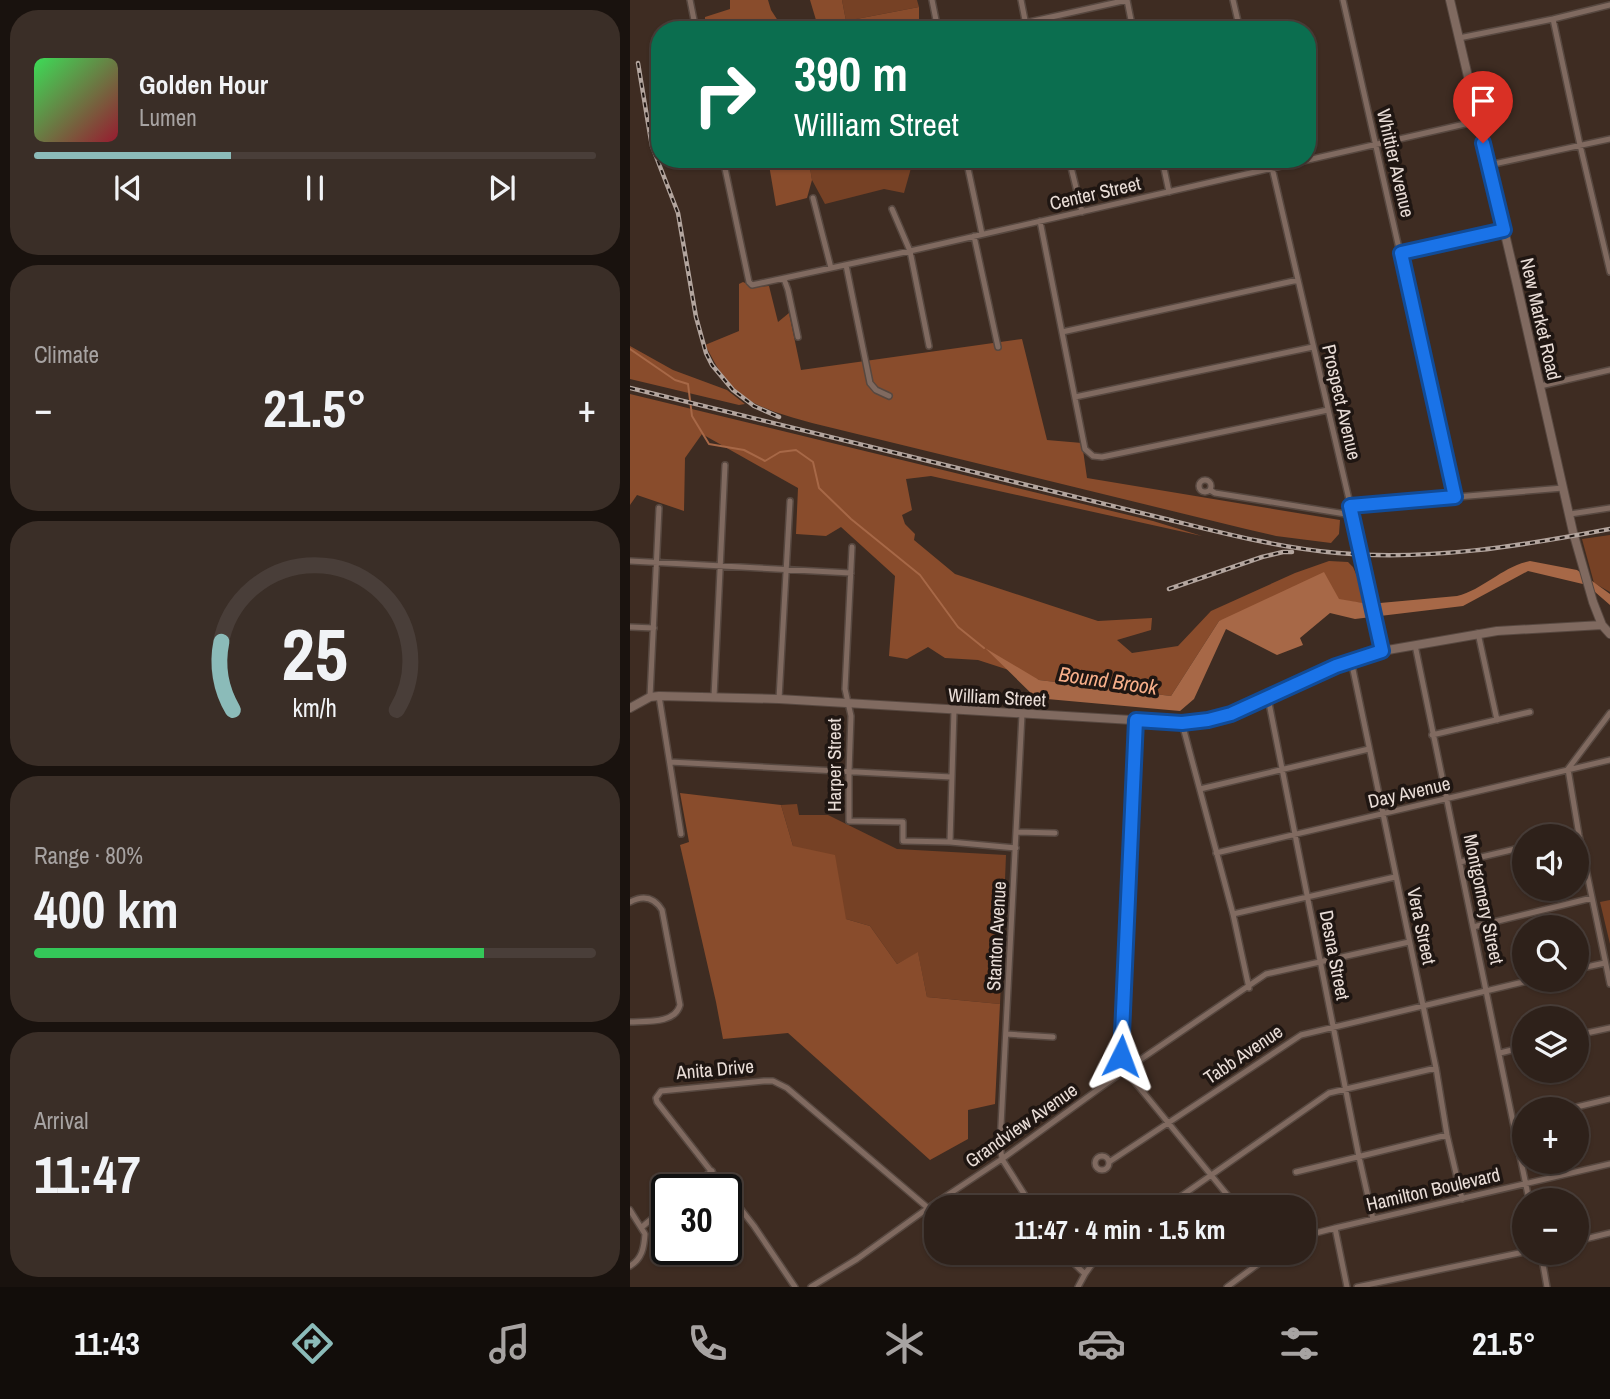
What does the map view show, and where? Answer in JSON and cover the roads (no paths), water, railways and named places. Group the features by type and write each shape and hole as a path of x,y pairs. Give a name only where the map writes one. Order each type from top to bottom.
{"main road":[{"name":"New Market Road","path":"1450,0 1563,488 1588,587 1602,625"},
{"name":"William Street","path":"630,708 655,697 714,697 1182,723 1231,714 1351,660 1382,651 1478,633 1602,625"},
{"path":"1602,625 1610,634"}],"street":[{"path":"690,0 694,21"},
{"path":"932,0 936,21"},
{"path":"1021,0 1026,21"},
{"path":"1031,21 1127,0 1131,21"},
{"path":"1233,0 1238,21"},
{"name":"Whittier Avenue","path":"1343,0 1455,497"},
{"path":"1459,38 1610,5"},
{"path":"1553,19 1610,272"},
{"name":"Center Street","path":"1316,158 1478,121"},
{"path":"1489,166 1610,139"},
{"name":"Center Street","path":"725,168 749,282 752,285 1276,168"},
{"path":"968,168 982,234"},
{"path":"1071,168 1082,212"},
{"path":"1164,168 1170,192"},
{"name":"Prospect Avenue","path":"1272,169 1382,651"},
{"path":"813,198 831,268"},
{"path":"891,209 910,251 929,346"},
{"path":"1040,221 1085,449 1093,456 1102,457 1328,410"},
{"path":"1401,253 1504,230"},
{"path":"974,236 998,347"},
{"path":"846,265 870,383 876,390 889,396"},
{"path":"784,279 798,337"},
{"path":"1062,332 1298,280"},
{"path":"1075,397 1313,347"},
{"path":"1539,386 1610,370"},
{"path":"714,697 725,465"},
{"path":"1350,506 1563,488"},
{"path":"1210,490 1352,515"},
{"path":"779,699 790,501"},
{"path":"659,508 654,628 655,697 670,762 681,834"},
{"path":"1570,514 1610,508"},
{"name":"Harper Street","path":"852,547 845,690 851,716 849,821 903,822 903,841 950,842"},
{"path":"630,561 851,573"},
{"path":"630,627 654,628"},
{"path":"1478,633 1497,720"},
{"name":"Montgomery Street","path":"1415,645 1512,1111"},
{"name":"Vera Street","path":"1351,660 1462,1199"},
{"name":"Desna Street","path":"1268,698 1345,1089 1374,1219"},
{"path":"954,710 950,842 1016,848"},
{"path":"1432,735 1530,712"},
{"path":"1575,824 1568,769 1610,713"},
{"name":"Stanton Avenue","path":"1002,1159 1000,1145 1022,714"},
{"path":"1136,720 1121,1056 1125,1070 1227,1195"},
{"path":"1182,723 1233,914 1248,988"},
{"path":"1199,789 1369,749"},
{"name":"Day Avenue","path":"1216,853 1610,760"},
{"path":"670,762 951,777"},
{"path":"1017,832 1055,833"},
{"path":"1460,862 1512,850"},
{"path":"1233,914 1395,877"},
{"path":"1589,886 1610,984"},
{"path":"630,902 642,897 649,898 655,900 662,910 680,1005 673,1016 666,1019 630,1022"},
{"path":"1473,927 1592,898"},
{"name":"Grandview Avenue","path":"948,1195 1266,974 1409,942"},
{"path":"1589,966 1605,962"},
{"name":"Tabb Avenue","path":"1109,1162 1301,1035 1512,985"},
{"path":"1589,1032 1610,1028"},
{"path":"1006,1034 1053,1037"},
{"path":"1500,1053 1512,1050"},
{"path":"1183,1195 1329,1093 1436,1068"},
{"name":"Anita Drive","path":"795,1287 754,1226 657,1102 656,1098 661,1091 773,1082 787,1088 924,1205"},
{"path":"1589,1104 1610,1099"},
{"path":"1296,1172 1447,1136"},
{"path":"1002,1159 1025,1195"},
{"name":"Hamilton Boulevard","path":"1316,1233 1610,1164"},
{"path":"708,1174 712,1171"},
{"name":"Montgomery Street","path":"1523,1174 1526,1188"},
{"path":"630,1210 645,1234 641,1256 638,1262 630,1266"},
{"name":"Grandview Avenue","path":"811,1287 857,1259 924,1211"},
{"path":"642,1227 651,1219"},
{"path":"1335,1228 1347,1287"},
{"path":"1589,1238 1610,1233"},
{"path":"1357,1287 1512,1255"},
{"path":"1076,1265 1085,1274"},
{"path":"1078,1287 1091,1265"},
{"path":"1227,1287 1257,1265"},
{"path":"1543,1265 1547,1287"}],"waterway":[{"name":"Bound Brook","path":"630,349 675,380 688,384 692,416 709,444 744,450 765,461 780,452 796,450 813,462 819,488 851,519 920,575 958,627 984,648"}],"railway":[{"path":"638,63 651,140"},
{"path":"661,168 678,213 696,317 706,353 712,365 733,390 754,406 779,417"},
{"path":"630,388 1212,530 1296,548 1372,555 1441,553 1509,546 1610,529"},
{"path":"1169,589 1262,557 1292,552"}]}
